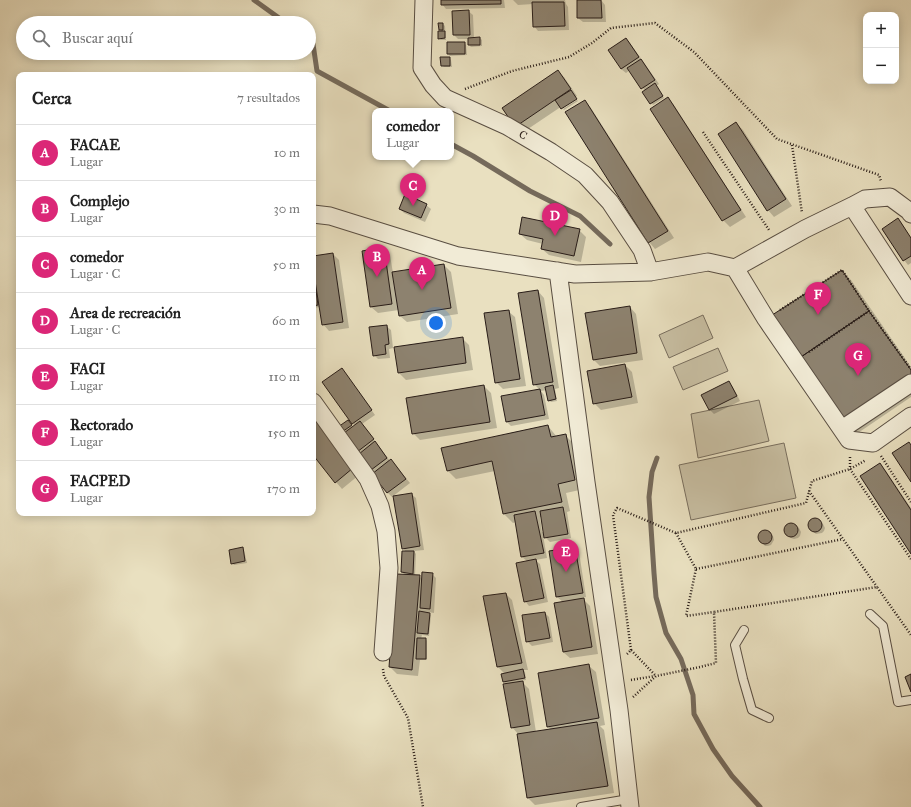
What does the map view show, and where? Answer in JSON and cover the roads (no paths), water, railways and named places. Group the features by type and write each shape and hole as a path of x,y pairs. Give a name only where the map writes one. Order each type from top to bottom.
{"street":[{"name":"C","path":"424,0 422,68 433,86 445,98 507,126 551,152 584,175 610,202 642,250 650,272"},
{"path":"316,214 330,216 458,256 575,274 650,272 708,262 735,268 805,229 865,199 890,197 911,214"},
{"path":"852,206 911,296"},
{"path":"735,268 766,319 846,434 873,443 911,416"},
{"path":"558,271 586,482 619,710 629,803"},
{"path":"846,434 911,383"},
{"path":"316,406 368,479 380,506 386,531 389,568 383,652"}],"lane":[{"path":"870,614 883,626 898,702 911,700"},
{"path":"744,630 735,645 743,679 752,710 769,718"},
{"path":"581,807 629,803"}],"waterway":[{"path":"254,0 276,16"},
{"path":"315,60 317,71 385,108"},
{"path":"454,146 530,191 580,216 610,244"},
{"path":"657,458 652,472 649,497 656,597 666,633 681,659 693,695 694,714 713,749 732,776 760,807"}],"place":[{"name":"comedor","path":"413,206"},
{"name":"Area de recreación","path":"555,236"},
{"name":"Complejo","path":"377,277"},
{"name":"FACAE","path":"422,290"},
{"name":"Rectorado","path":"818,315"},
{"name":"FACPED","path":"858,376"},
{"name":"FACI","path":"566,572"}]}
